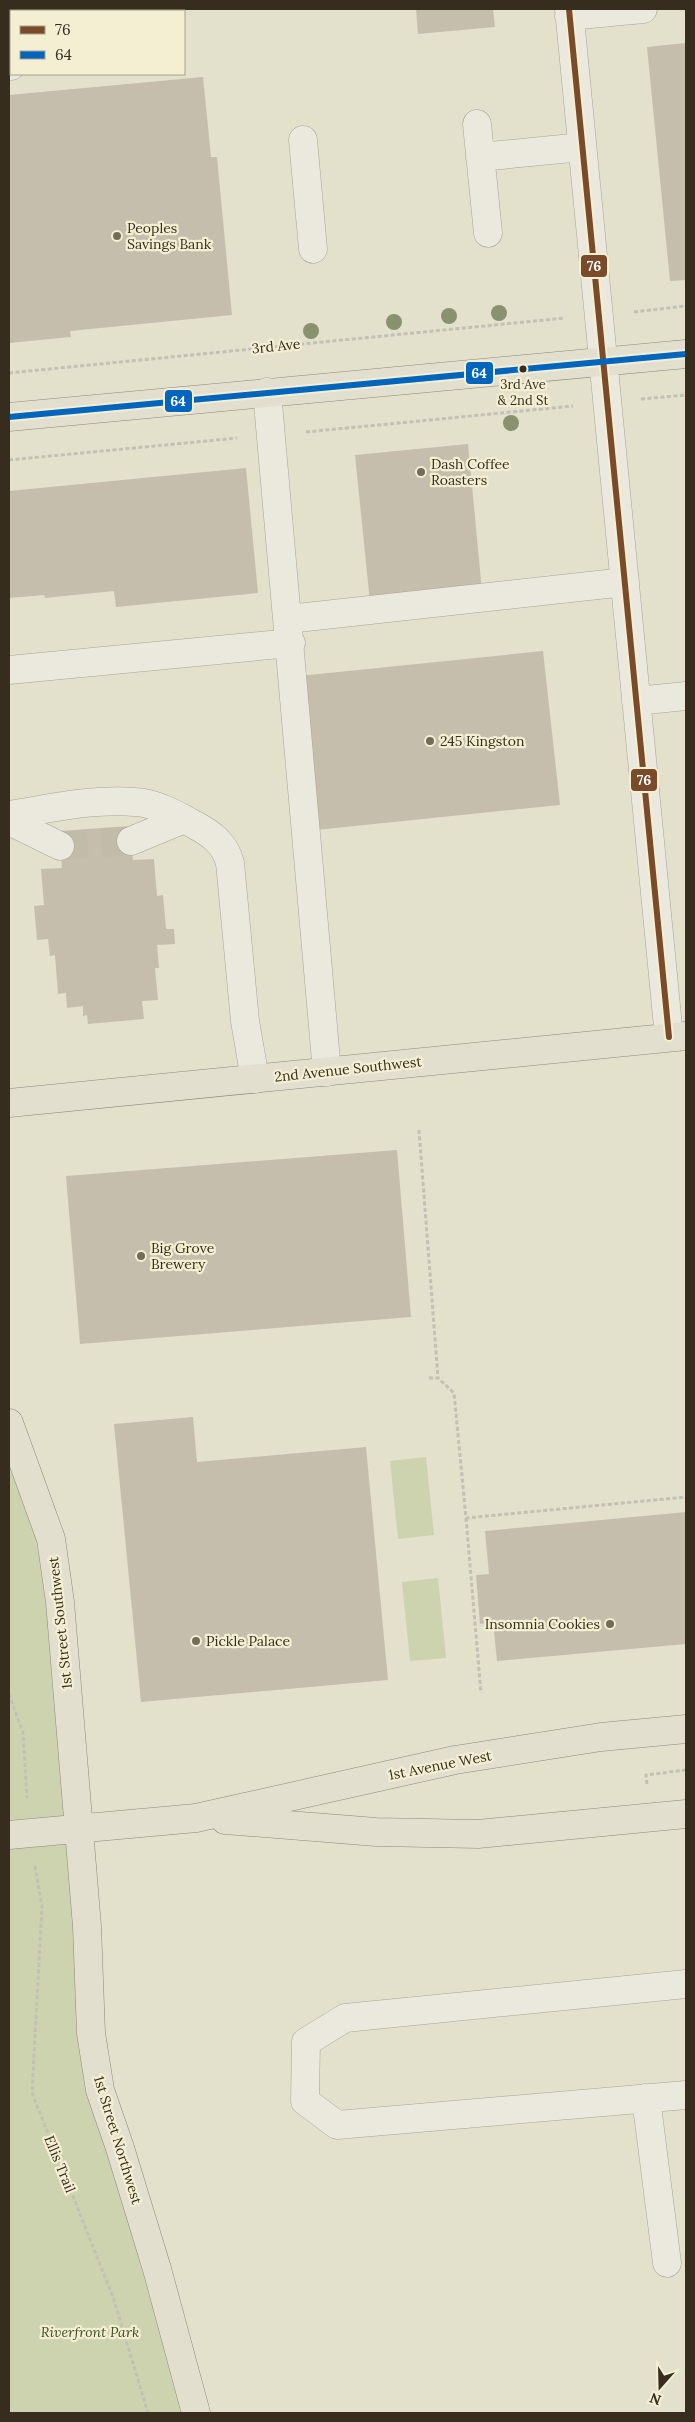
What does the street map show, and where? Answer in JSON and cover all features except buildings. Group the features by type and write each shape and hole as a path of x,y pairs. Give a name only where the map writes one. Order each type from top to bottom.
{"main road":[{"path":"9,417 686,354"},
{"name":"2nd Avenue Southwest","path":"9,1103 678,1037"},
{"name":"1st Street Southwest","path":"9,1424 51,1539 60,1602 79,1830"},
{"name":"1st Avenue West","path":"9,1835 196,1818 455,1760 602,1737 686,1729"},
{"name":"1st Avenue West","path":"196,1818 376,1832 478,1834 686,1814"},
{"name":"1st Street Northwest","path":"79,1830 91,2033 100,2090 157,2269 196,2413"}],"street":[{"path":"643,9 569,12 636,701 678,1037"},
{"path":"477,124 488,233"},
{"path":"302,140 313,249"},
{"path":"480,157 582,147"},
{"path":"267,392 290,631 327,1072"},
{"path":"9,670 625,582"},
{"path":"636,701 686,696"},
{"path":"9,815 82,804 135,802 158,807 184,819 219,841 227,852 230,863 245,1021 254,1079"},
{"path":"131,841 184,819"},
{"path":"9,821 60,846"},
{"path":"686,1984 345,2018 306,2042 305,2101 337,2125 686,2095"},
{"path":"646,2098 666,2263"}],"path":[{"path":"673,308 686,306"},
{"name":"3rd Ave","path":"9,373 544,321"},
{"path":"664,397 686,395"},
{"path":"419,1130 438,1378 454,1393 481,1693"},
{"path":"429,1378 438,1378"},
{"path":"466,1518 686,1497"},
{"path":"9,1694 22,1733"},
{"path":"648,1790 646,1775 686,1770"},
{"name":"Ellis Trail","path":"42,1906 32,2093 113,2297 148,2413"}],"green space":[{"name":"Riverfront Park","path":"9,1424 51,1539 91,2033 196,2413 9,2413"},
{"path":"426,1457 434,1535 398,1539 390,1461"},
{"path":"438,1578 446,1658 410,1661 402,1582"}],"tunnel":[{"path":"60,846 131,841"}],"transit line":[{"name":"76","path":"569,9 669,1037"},
{"name":"64","path":"9,417 686,354"}],"place":[{"name":"Peoples Savings Bank","path":"117,236"},
{"name":"3rd Ave & 2nd St","path":"523,369"},
{"name":"Dash Coffee Roasters","path":"421,472"},
{"name":"245 Kingston","path":"430,741"},
{"name":"Big Grove Brewery","path":"141,1256"},
{"name":"Insomnia Cookies","path":"610,1624"},
{"name":"Pickle Palace","path":"196,1641"}]}
